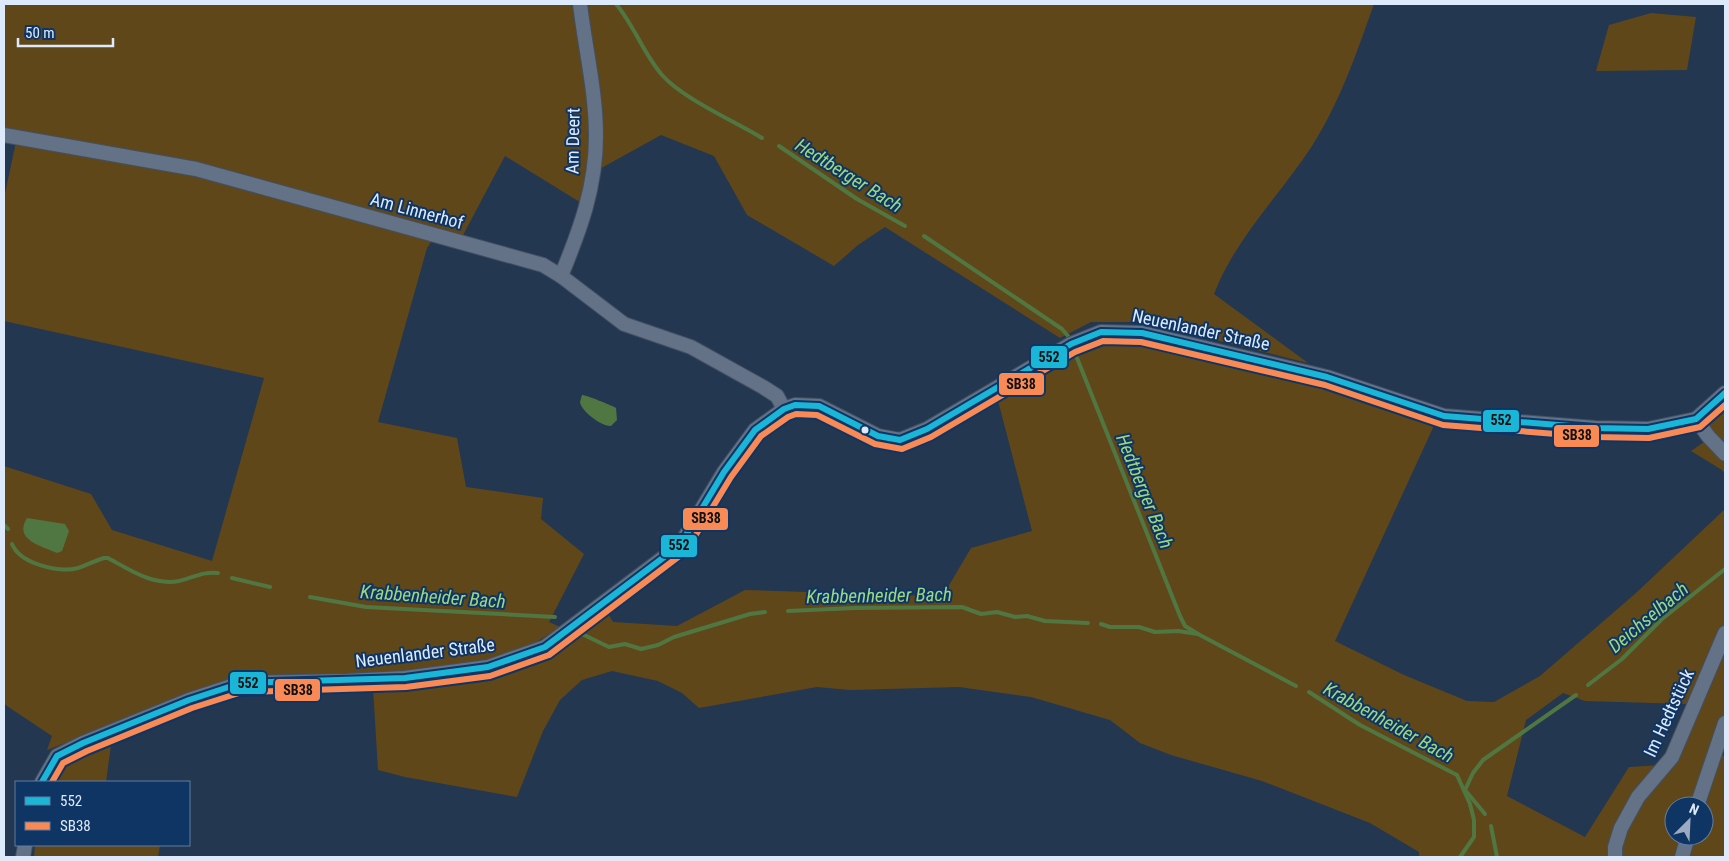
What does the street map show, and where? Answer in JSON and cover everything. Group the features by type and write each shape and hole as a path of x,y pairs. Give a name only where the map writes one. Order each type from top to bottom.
{"street":[{"name":"Am Deert","path":"561,276 584,219 593,173 596,136 580,4"},
{"name":"Am Linnerhof","path":"4,134 196,169 543,265 561,276 624,324 691,347 764,387 777,396 784,409"},
{"name":"Neuenlander Straße","path":"43,781 57,756 83,743 189,700 241,683 346,682 405,678 488,667 545,648 680,545 719,479 755,430 784,409 795,405 818,406 878,436 900,440 927,429 1071,344 1100,332 1142,333 1327,376 1444,416 1596,428 1648,429 1696,419"},
{"path":"1725,393 1696,419 1708,436 1725,454"},
{"name":"Im Hedtstück","path":"1615,857 1615,847 1621,828 1638,797 1672,757 1725,633"},
{"path":"1700,796 1725,723"}],"shaded area":[{"path":"4,4 578,4 594,135 583,204 505,156 462,237 4,131"},
{"path":"584,4 1374,4 1347,76 1322,129 1312,146 1246,236 1223,274 1214,294 1308,363 1143,322 1091,322 1060,338 885,227 858,245 834,266 747,215 714,156 661,135 596,171"},
{"path":"1651,13 1696,17 1687,70 1596,71 1609,25"},
{"path":"16,142 196,174 433,239 427,248 378,422 457,438 466,487 543,498 541,519 584,554 549,622 560,627 524,650 493,661 401,674 280,677 158,707 47,750 52,736 4,704 4,466 91,494 112,530 212,561 264,378 4,321 4,198"},
{"path":"1116,337 1141,339 1305,375 1402,410 1437,419 1335,641 1404,675 1467,701 1494,702 1540,676 1636,593 1725,509 1725,718 1721,754 1725,757 1725,857 1419,857 1419,852 1370,823 1262,781 1171,755 1140,743 1110,720 1031,697 959,687 850,690 817,687 699,708 682,693 658,681 612,671 582,680 560,700 543,731 517,797 405,777 378,770 373,687 487,677 541,656 607,612 613,622 677,626 745,590 929,596 948,587 971,548 1032,531 996,393 1035,368 1093,340","holes":["1563,693 1585,701 1687,704 1662,765 1629,767 1585,837 1507,796 1526,720"]},
{"path":"582,395 616,408 617,420 611,426 607,426 592,418 581,406"},
{"path":"1725,401 1725,449 1708,430 1709,419"},
{"path":"1707,440 1725,457 1725,474 1722,470 1691,451"},
{"path":"27,518 65,524 69,531 62,551 57,553 37,545 26,537 24,526"},
{"path":"112,737 106,781 48,781 60,763"},
{"path":"35,846 160,846 158,857 34,857"}],"waterway":[{"name":"Hedtberger Bach","path":"616,4 655,66 671,84 695,101 762,138"},
{"name":"Hedtberger Bach","path":"779,146 857,199 905,226"},
{"name":"Hedtberger Bach","path":"924,236 1062,329 1068,336"},
{"name":"Hedtberger Bach","path":"1075,353 1180,616 1185,626 1198,634"},
{"name":"Krabbenheider Bach","path":"4,525 8,529"},
{"name":"Krabbenheider Bach","path":"12,544 16,551 31,562 51,568 78,568 108,558 142,576 160,581 179,581 203,574 218,573"},
{"name":"Deichselbach","path":"1588,685 1622,659 1662,619 1725,569"},
{"name":"Krabbenheider Bach","path":"232,578 270,587"},
{"name":"Krabbenheider Bach","path":"310,597 366,607 555,617"},
{"name":"Krabbenheider Bach","path":"788,611 962,607 981,614 997,612 1015,617 1027,616 1045,621 1088,623"},
{"name":"Krabbenheider Bach","path":"582,634 609,647 625,644 641,649 750,614 765,612"},
{"name":"Krabbenheider Bach","path":"1101,624 1110,627 1139,627 1155,632 1178,631 1198,634 1296,686"},
{"name":"Krabbenheider Bach","path":"1309,692 1360,725 1457,775 1470,804 1474,820 1474,837 1460,857"},
{"name":"Deichselbach","path":"1485,814 1465,790 1473,773 1483,760 1576,695"},
{"path":"1491,826 1497,857"}],"transit line":[{"name":"552","path":"43,781 57,756 83,743 189,700 241,683 405,678 488,667 545,647 680,545 724,472 755,430 784,409 795,405 819,406 878,436 900,440 927,429 1071,344 1101,332 1142,333 1327,377 1444,416 1595,428 1648,429 1696,419 1725,393"},
{"name":"SB38","path":"53,781 63,763 87,751 192,708 242,692 406,687 490,676 549,655 686,551 731,477 761,436 788,417 796,414 817,415 875,444 902,449 931,437 1075,352 1103,341 1141,342 1325,385 1443,425 1594,437 1649,438 1700,427 1725,405"}]}
